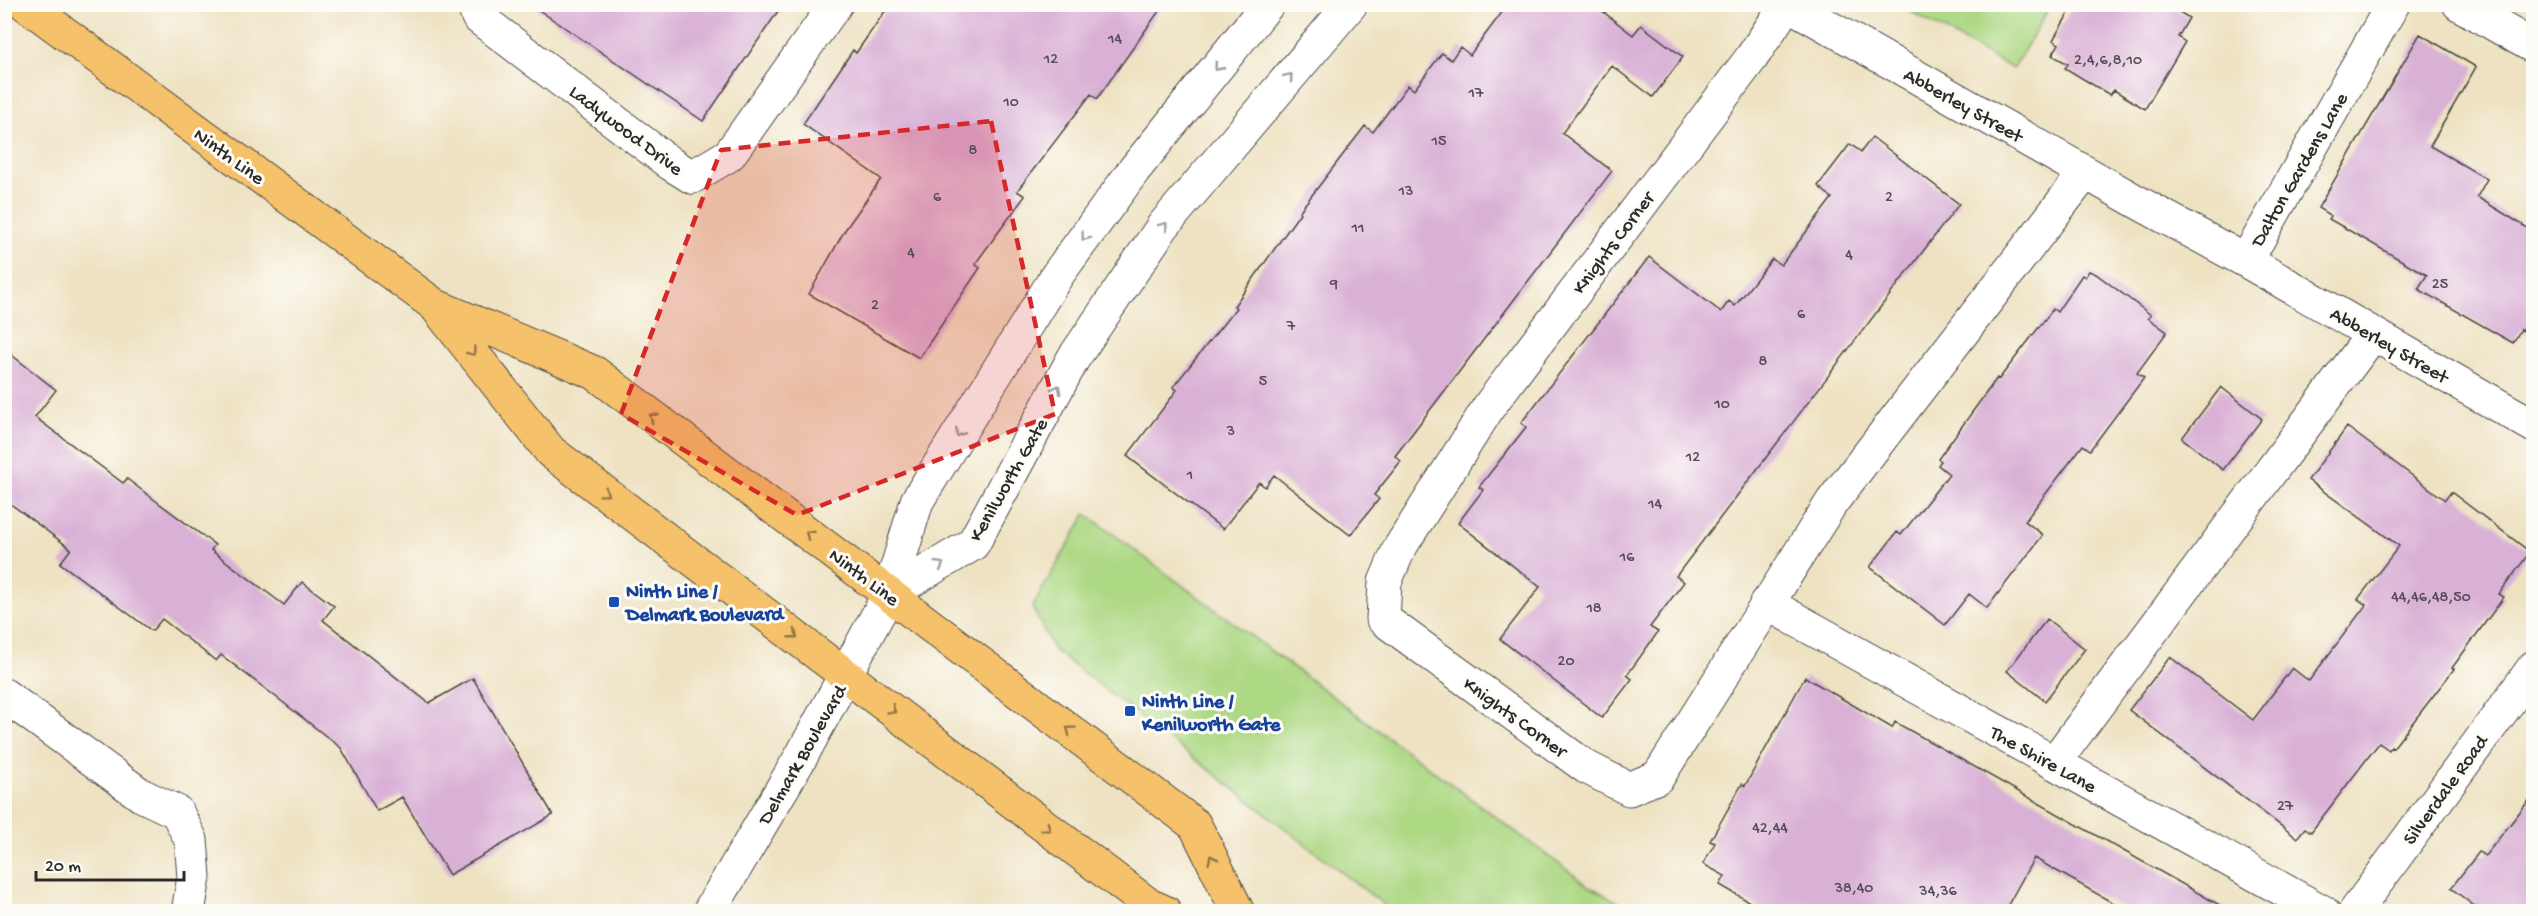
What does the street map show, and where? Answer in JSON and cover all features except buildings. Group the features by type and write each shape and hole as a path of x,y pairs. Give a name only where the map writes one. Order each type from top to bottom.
{"main road":[{"name":"Ninth Line","path":"25,4 436,306 595,374 889,594 1195,825 1238,912"},
{"name":"Ninth Line","path":"436,306 551,452 1149,905 1165,912"}],"street":[{"name":"Ladywood Drive","path":"473,4 478,17 671,164 692,177 729,155 836,4"},
{"path":"889,594 917,501 1058,274 1134,170 1268,4"},
{"name":"Kenilworth Gate","path":"889,594 973,544 1073,360 1162,226 1351,4"},
{"name":"Abberley Street","path":"1787,4 2141,204"},
{"name":"Knights Corner","path":"1787,4 1752,57 1490,405 1399,549 1385,582 1383,619 1586,767 1629,789 1658,777 1832,502 2085,173"},
{"name":"Dalton Gardens Lane","path":"2141,204 2246,261 2393,4"},
{"path":"2459,4 2534,47"},
{"name":"Abberley Street","path":"2246,261 2534,426"},
{"path":"2054,763 2373,334"},
{"name":"Delmark Boulevard","path":"709,912 802,755 889,594"},
{"name":"The Shire Lane","path":"1766,603 2323,912"},
{"name":"Silverdale Road","path":"2355,912 2534,667"},
{"path":"4,695 141,795 177,812 191,840 195,877 189,912"}],"highlighted area":[{"path":"991,121 1055,414 797,515 621,414 721,150"}],"green space":[{"path":"1899,5 2051,5 2013,69"},
{"path":"1086,514 1589,886 1634,911 1392,911 1054,650 1032,607"}],"place":[{"name":"Ninth Line / Delmark Boulevard","path":"614,602"},
{"name":"Ninth Line / Kenilworth Gate","path":"1130,711"}]}
